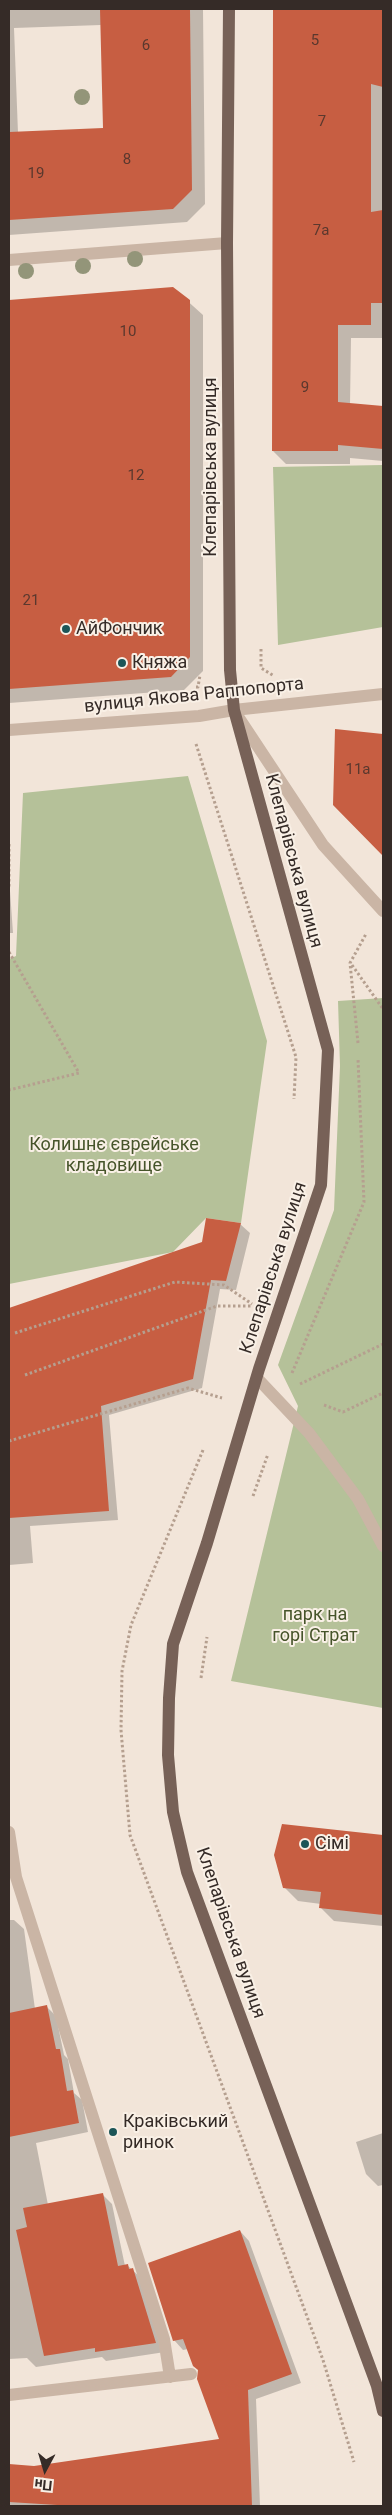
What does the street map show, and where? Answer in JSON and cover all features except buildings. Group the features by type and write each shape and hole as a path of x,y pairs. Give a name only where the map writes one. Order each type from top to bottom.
{"main road":[{"name":"Клепарівська вулиця","path":"229,9 227,243 230,670 234,710 328,1050 321,1185 257,1378 173,1644 169,1698 168,1755 173,1812 187,1872 377,2386 383,2411"}],"street":[{"path":"9,260 227,243"},
{"name":"вулиця Якова Раппопорта","path":"9,730 199,716 234,710 383,694"},
{"path":"234,710 322,845 383,911"},
{"path":"257,1378 309,1433 358,1499 383,1546"},
{"path":"9,1832 16,1878 164,2338 170,2377"},
{"path":"9,2395 191,2374"}],"path":[{"path":"261,639 261,668 276,677"},
{"path":"198,744 204,771 296,1057 294,1105"},
{"path":"9,844 9,887"},
{"path":"9,952 79,1073 9,1090"},
{"path":"350,963 383,1009"},
{"path":"15,1334 175,1282 224,1285 255,1306 217,1306 25,1375"},
{"path":"292,1388 383,1344"},
{"path":"9,1441 188,1388 223,1398"},
{"path":"318,1403 343,1412 383,1393"},
{"path":"252,1501 268,1454"},
{"path":"200,1686 208,1631"}],"green space":[{"path":"383,465 383,627 278,645 273,467"},
{"name":"Колишнє єврейське кладовище","path":"188,776 267,1041 241,1223 206,1218 173,1252 9,1284 9,959 16,956 23,793"},
{"name":"парк на горі Страт","path":"383,998 383,1708 231,1681 298,1406 278,1365 334,1210 340,1066 338,1001"}],"place":[{"name":"АйФончик","path":"66,629"},
{"name":"Княжа","path":"122,663"},
{"name":"Сімі","path":"305,1844"},
{"name":"Краківський ринок","path":"113,2132"}]}
